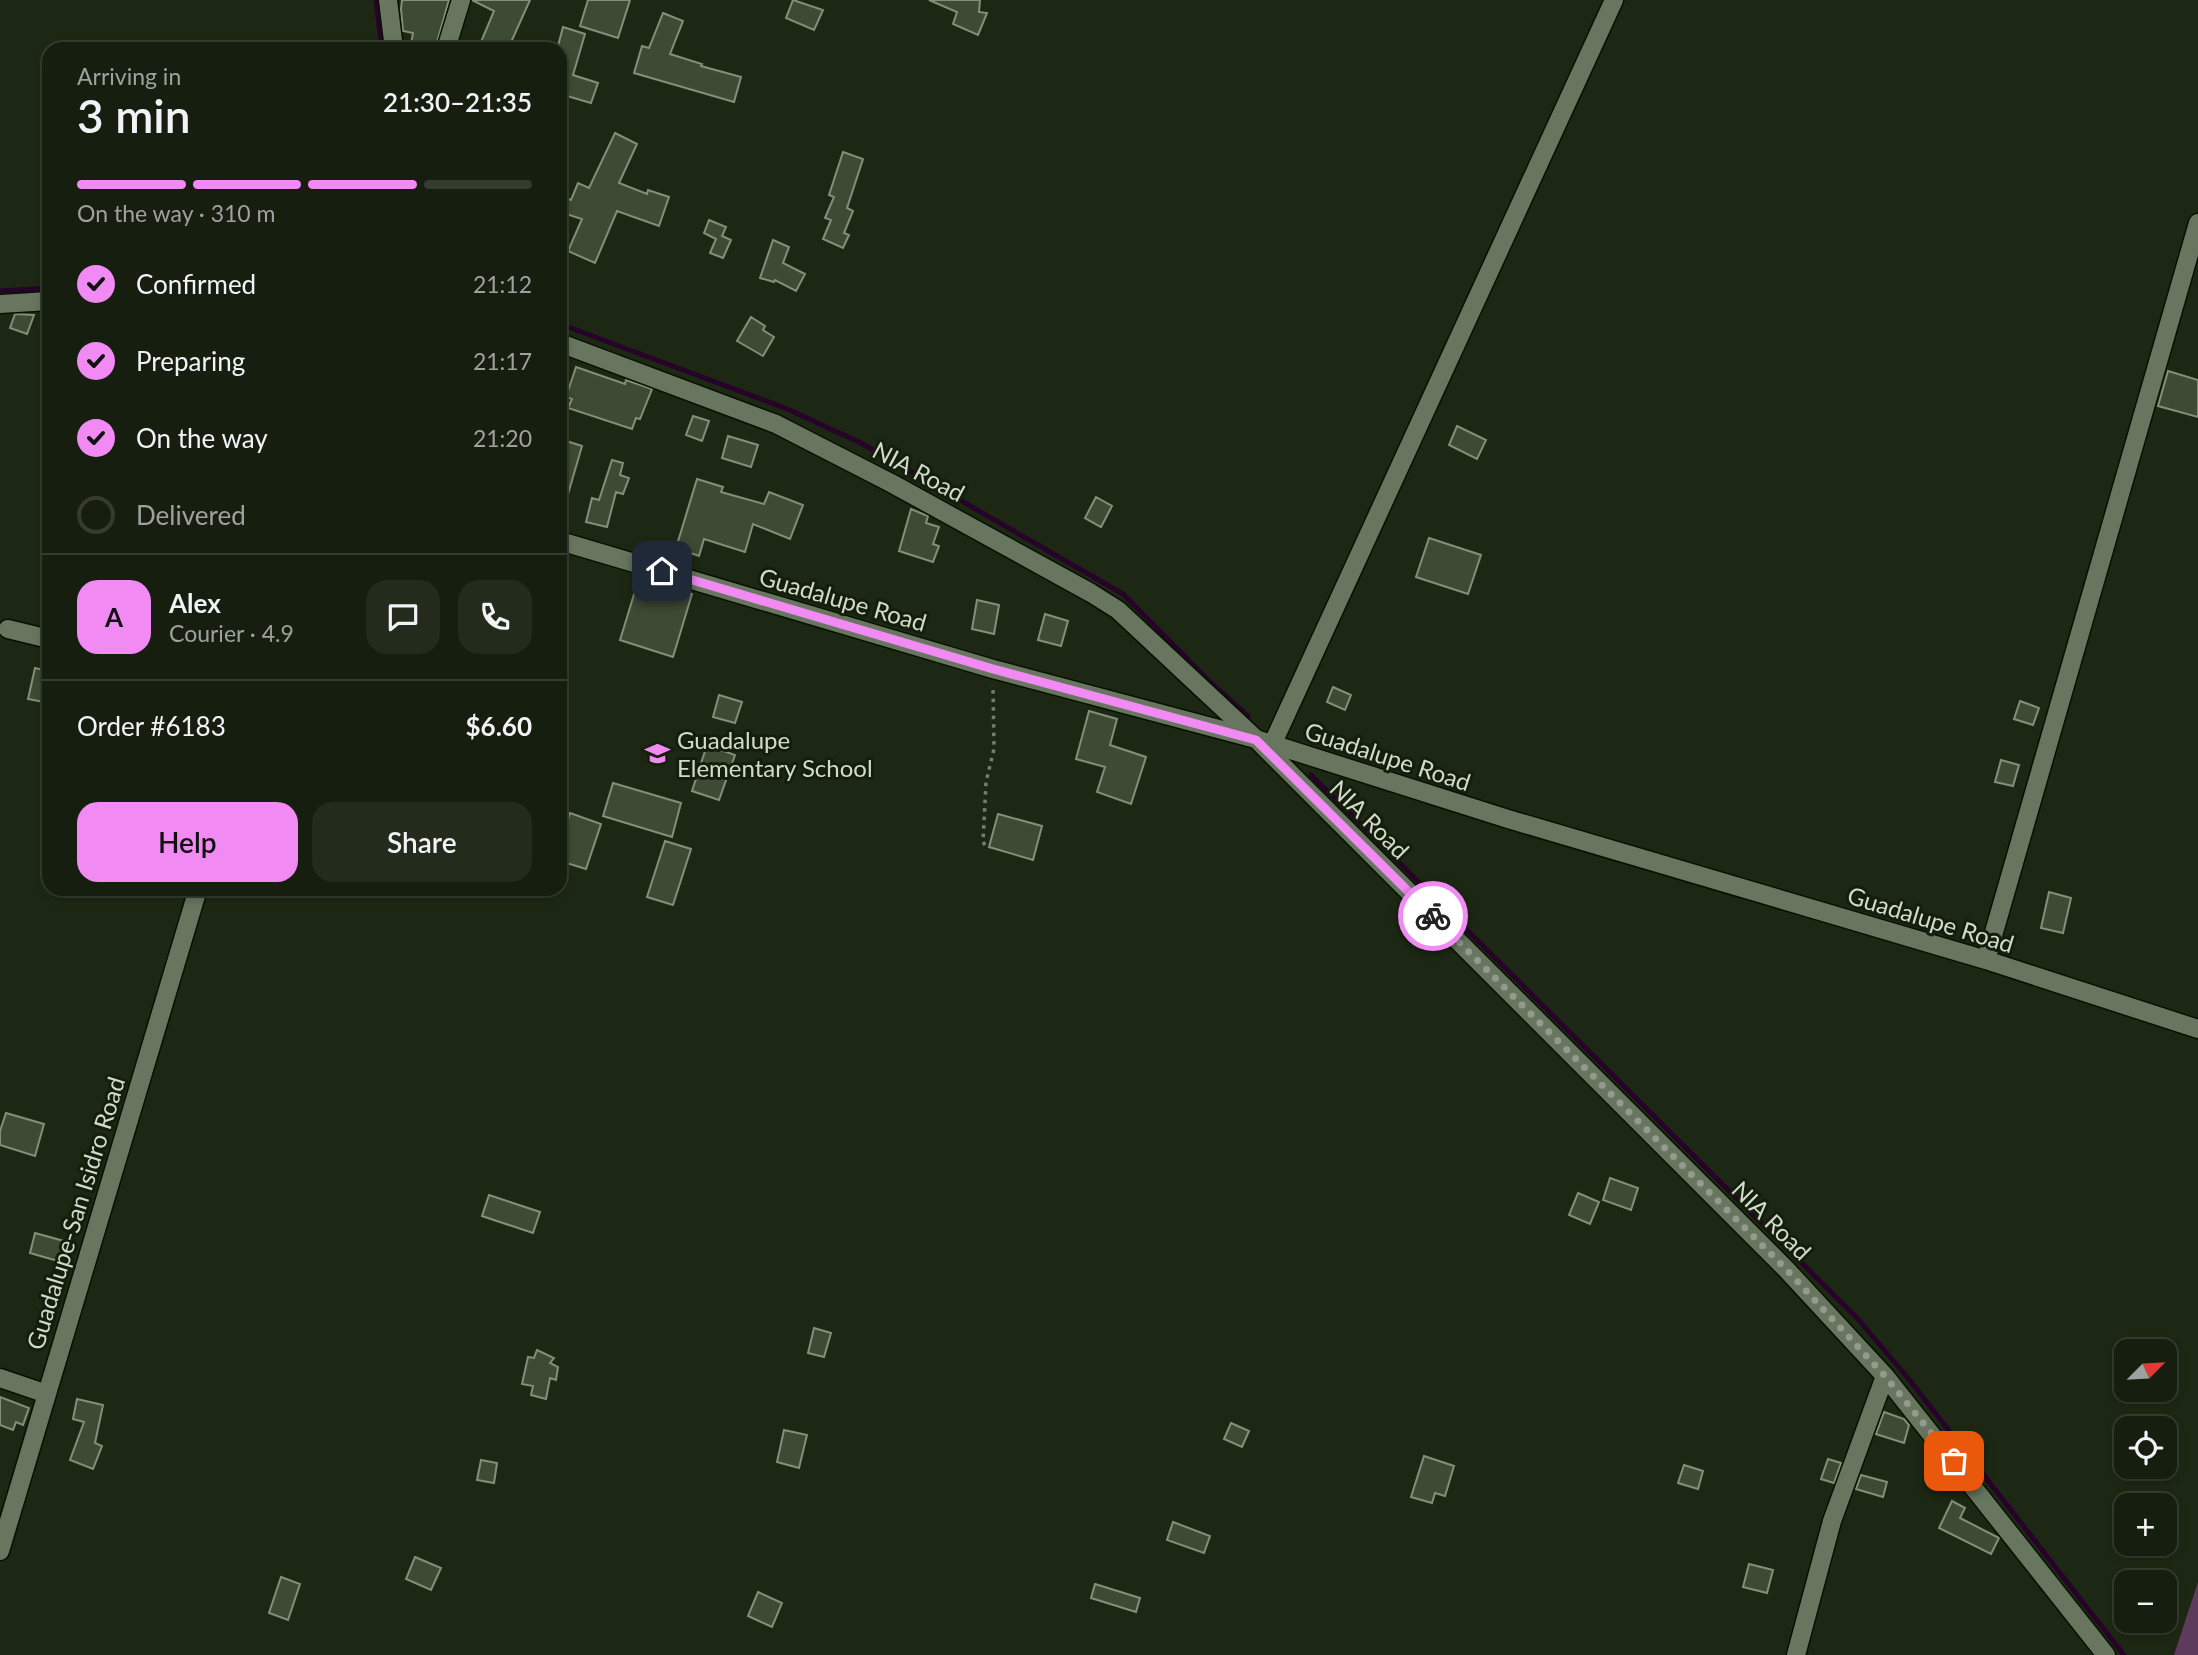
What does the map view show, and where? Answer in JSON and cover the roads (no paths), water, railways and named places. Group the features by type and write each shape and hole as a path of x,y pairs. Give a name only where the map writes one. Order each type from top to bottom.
{"street":[{"path":"388,0 393,42"},
{"path":"448,42 461,0"},
{"path":"1264,742 1614,0"},
{"path":"1986,960 2198,223"},
{"path":"0,304 42,301"},
{"name":"NIA Road","path":"567,346 776,424 891,483 1118,610 1264,742 1776,1258 1885,1376 2106,1655"},
{"name":"Guadalupe Road","path":"567,543 993,669 1264,742 1508,820 1986,960 2198,1029"},
{"path":"8,629 42,637"},
{"name":"Guadalupe-San Isidro Road","path":"0,1551 196,896"},
{"path":"1796,1655 1832,1521 1885,1376"},
{"path":"0,1378 47,1394"}],"waterway":[{"path":"376,0 381,42"},
{"path":"0,291 42,288"},
{"path":"567,327 785,408 861,443 1123,594 1210,682 1248,716"},
{"path":"1311,775 1857,1318 1908,1378 2124,1655"}],"place":[{"name":"Guadalupe Elementary School","path":"657,753"}]}
